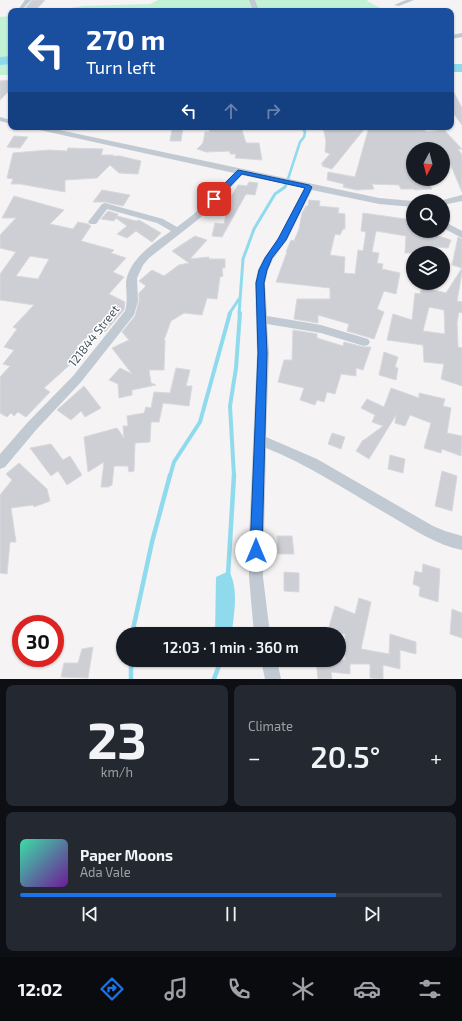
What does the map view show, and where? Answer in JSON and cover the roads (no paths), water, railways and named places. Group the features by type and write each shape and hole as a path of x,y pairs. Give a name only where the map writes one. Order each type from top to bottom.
{"street":[{"path":"21,8 28,0"},
{"path":"397,5 411,0"},
{"path":"49,130 272,180 379,201 406,203"},
{"name":"121844 Street","path":"0,463 32,426 77,379 130,312 134,303 131,284 134,273 142,261 152,249 197,216 240,172"},
{"path":"261,627 256,577 262,376 262,319 260,283 263,270 269,258 282,240 305,186"},
{"path":"450,201 462,198"},
{"path":"93,222 105,206 147,216 178,231"},
{"path":"450,228 462,235"},
{"path":"262,319 321,329 364,342"},
{"path":"260,440 284,448 313,462 420,525 445,538 462,543"},
{"path":"271,667 274,679"}],"water":[{"path":"229,571 232,578 235,594 233,627 215,627 216,577"}],"waterway":[{"path":"0,61 8,60"},
{"path":"454,68 462,68"},
{"path":"286,185 300,142 304,137 304,130"},
{"path":"239,314 243,259 254,229 275,194 285,187 286,184"},
{"path":"229,314 239,299"},
{"path":"170,476 174,462 200,422 230,313"},
{"path":"234,475 230,406 236,368 240,313"},
{"path":"134,627 152,542 170,475"},
{"path":"228,575 234,475"},
{"path":"131,667 131,679"},
{"path":"214,679 218,667"}]}
